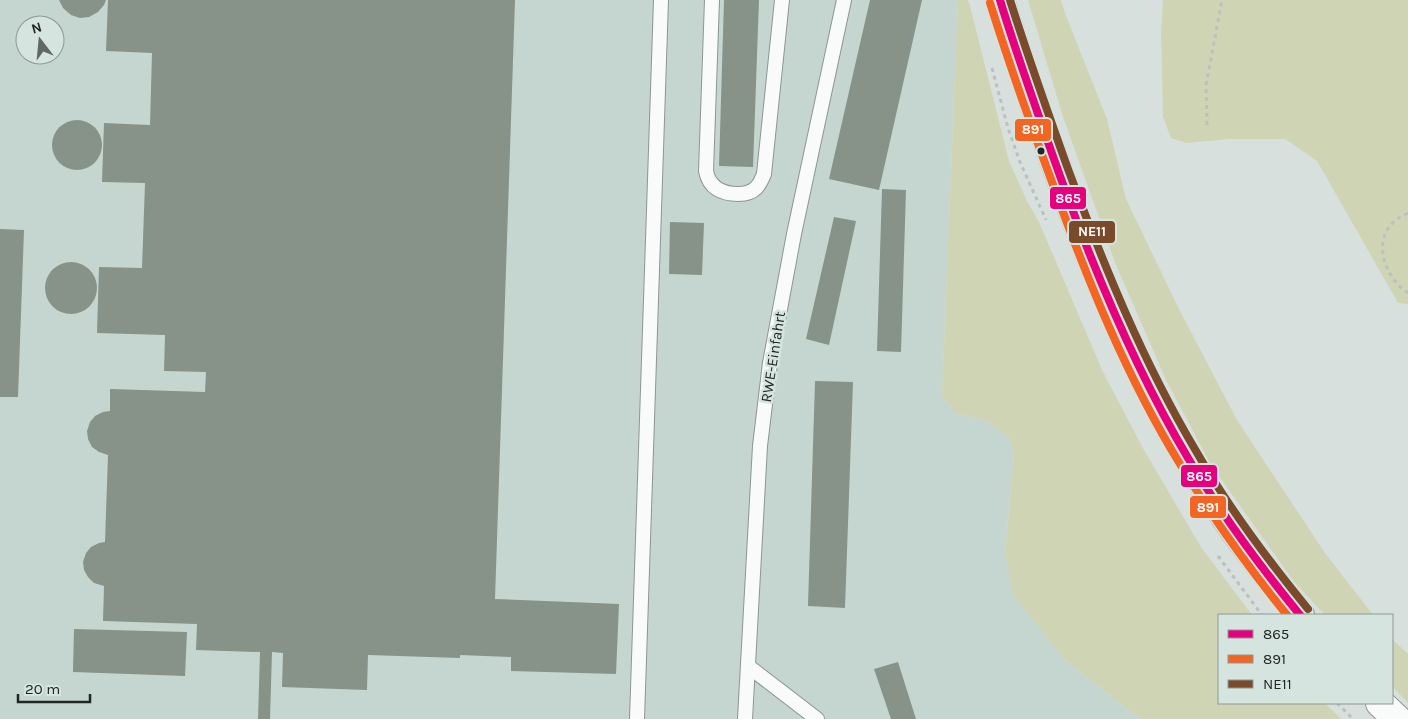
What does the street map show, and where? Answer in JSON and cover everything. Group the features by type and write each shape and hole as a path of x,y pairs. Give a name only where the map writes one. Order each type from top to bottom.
{"main road":[{"path":"1000,0 1024,76 1076,220 1099,279 1142,373 1179,443 1211,496 1252,554 1299,614"},
{"path":"1381,704 1397,719"}],"lane":[{"path":"637,719 661,0"},
{"path":"712,0 706,171 715,188 724,193 736,194 748,193 753,190 760,183 764,174 782,0"},
{"name":"RWE-Einfahrt","path":"745,719 760,446 770,363 796,224 844,0"},
{"path":"748,666 817,719"}],"path":[{"path":"1207,125 1206,85 1222,0"},
{"path":"1408,212 1395,220 1387,230 1382,249 1389,273 1400,288 1408,293"},
{"path":"1338,704 1353,719"}],"shaded area":[{"path":"0,0 958,0 942,394 955,413 987,421 1009,437 1014,455 1005,554 1064,659 1140,719 0,719"}],"green space":[{"path":"958,0 967,0 1009,161 1027,201 1039,222 1103,372 1144,450 1201,547 1251,614 1218,614 1218,704 1326,704 1341,719 1140,719 1064,659 1014,596 1005,554 1014,455 1009,437 987,421 955,413 942,394"},
{"path":"1028,0 1061,0 1107,119 1126,199 1179,309 1237,420 1325,553 1372,614 1324,614 1295,583 1211,465 1166,380 1116,265 1063,117"},
{"path":"1163,0 1408,0 1408,304 1398,303 1317,161 1285,139 1229,139 1186,143 1171,138 1163,117 1161,32"},
{"path":"1393,640 1408,654 1408,703 1393,687"}],"building":[{"path":"59,0 106,0 98,12 89,17 80,18 71,15 63,8"},
{"path":"108,0 515,0 495,599 619,604 616,674 511,671 511,657 460,655 460,658 368,655 367,690 282,687 283,653 272,652 270,719 258,719 260,652 196,650 197,624 103,621 104,586 94,583 88,577 84,570 83,562 86,553 91,547 105,542 108,455 92,447 87,431 90,422 95,416 110,411 110,389 205,392 206,372 164,371 165,335 97,333 99,267 142,268 145,183 102,182 104,123 150,125 152,53 106,51"},
{"path":"724,0 759,0 753,167 719,166"},
{"path":"870,0 922,0 879,190 829,179"},
{"path":"72,120 82,120 95,127 102,140 102,150 95,163 82,170 72,170 63,166 56,159 52,150 52,140 56,131 63,124"},
{"path":"882,189 906,190 901,352 877,351"},
{"path":"834,217 856,221 829,345 806,339"},
{"path":"670,222 704,223 702,275 669,274"},
{"path":"0,229 24,230 18,397 0,397"},
{"path":"71,262 81,264 89,270 95,278 97,288 95,298 89,306 81,312 71,314 61,312 53,306 47,298 45,288 47,278 53,270 61,264"},
{"path":"815,381 853,382 845,608 808,606"},
{"path":"74,629 187,632 185,676 73,672"},
{"path":"898,662 916,719 891,719 874,669"}],"transit line":[{"name":"865","path":"1000,0 1073,212 1133,355 1169,424 1201,479 1241,539 1299,614"},
{"name":"NE11","path":"1010,0 1068,169 1110,277 1159,383 1221,492 1263,552 1308,609"},
{"name":"891","path":"990,3 1065,218 1125,362 1160,431 1192,484 1258,579 1286,614"}]}
